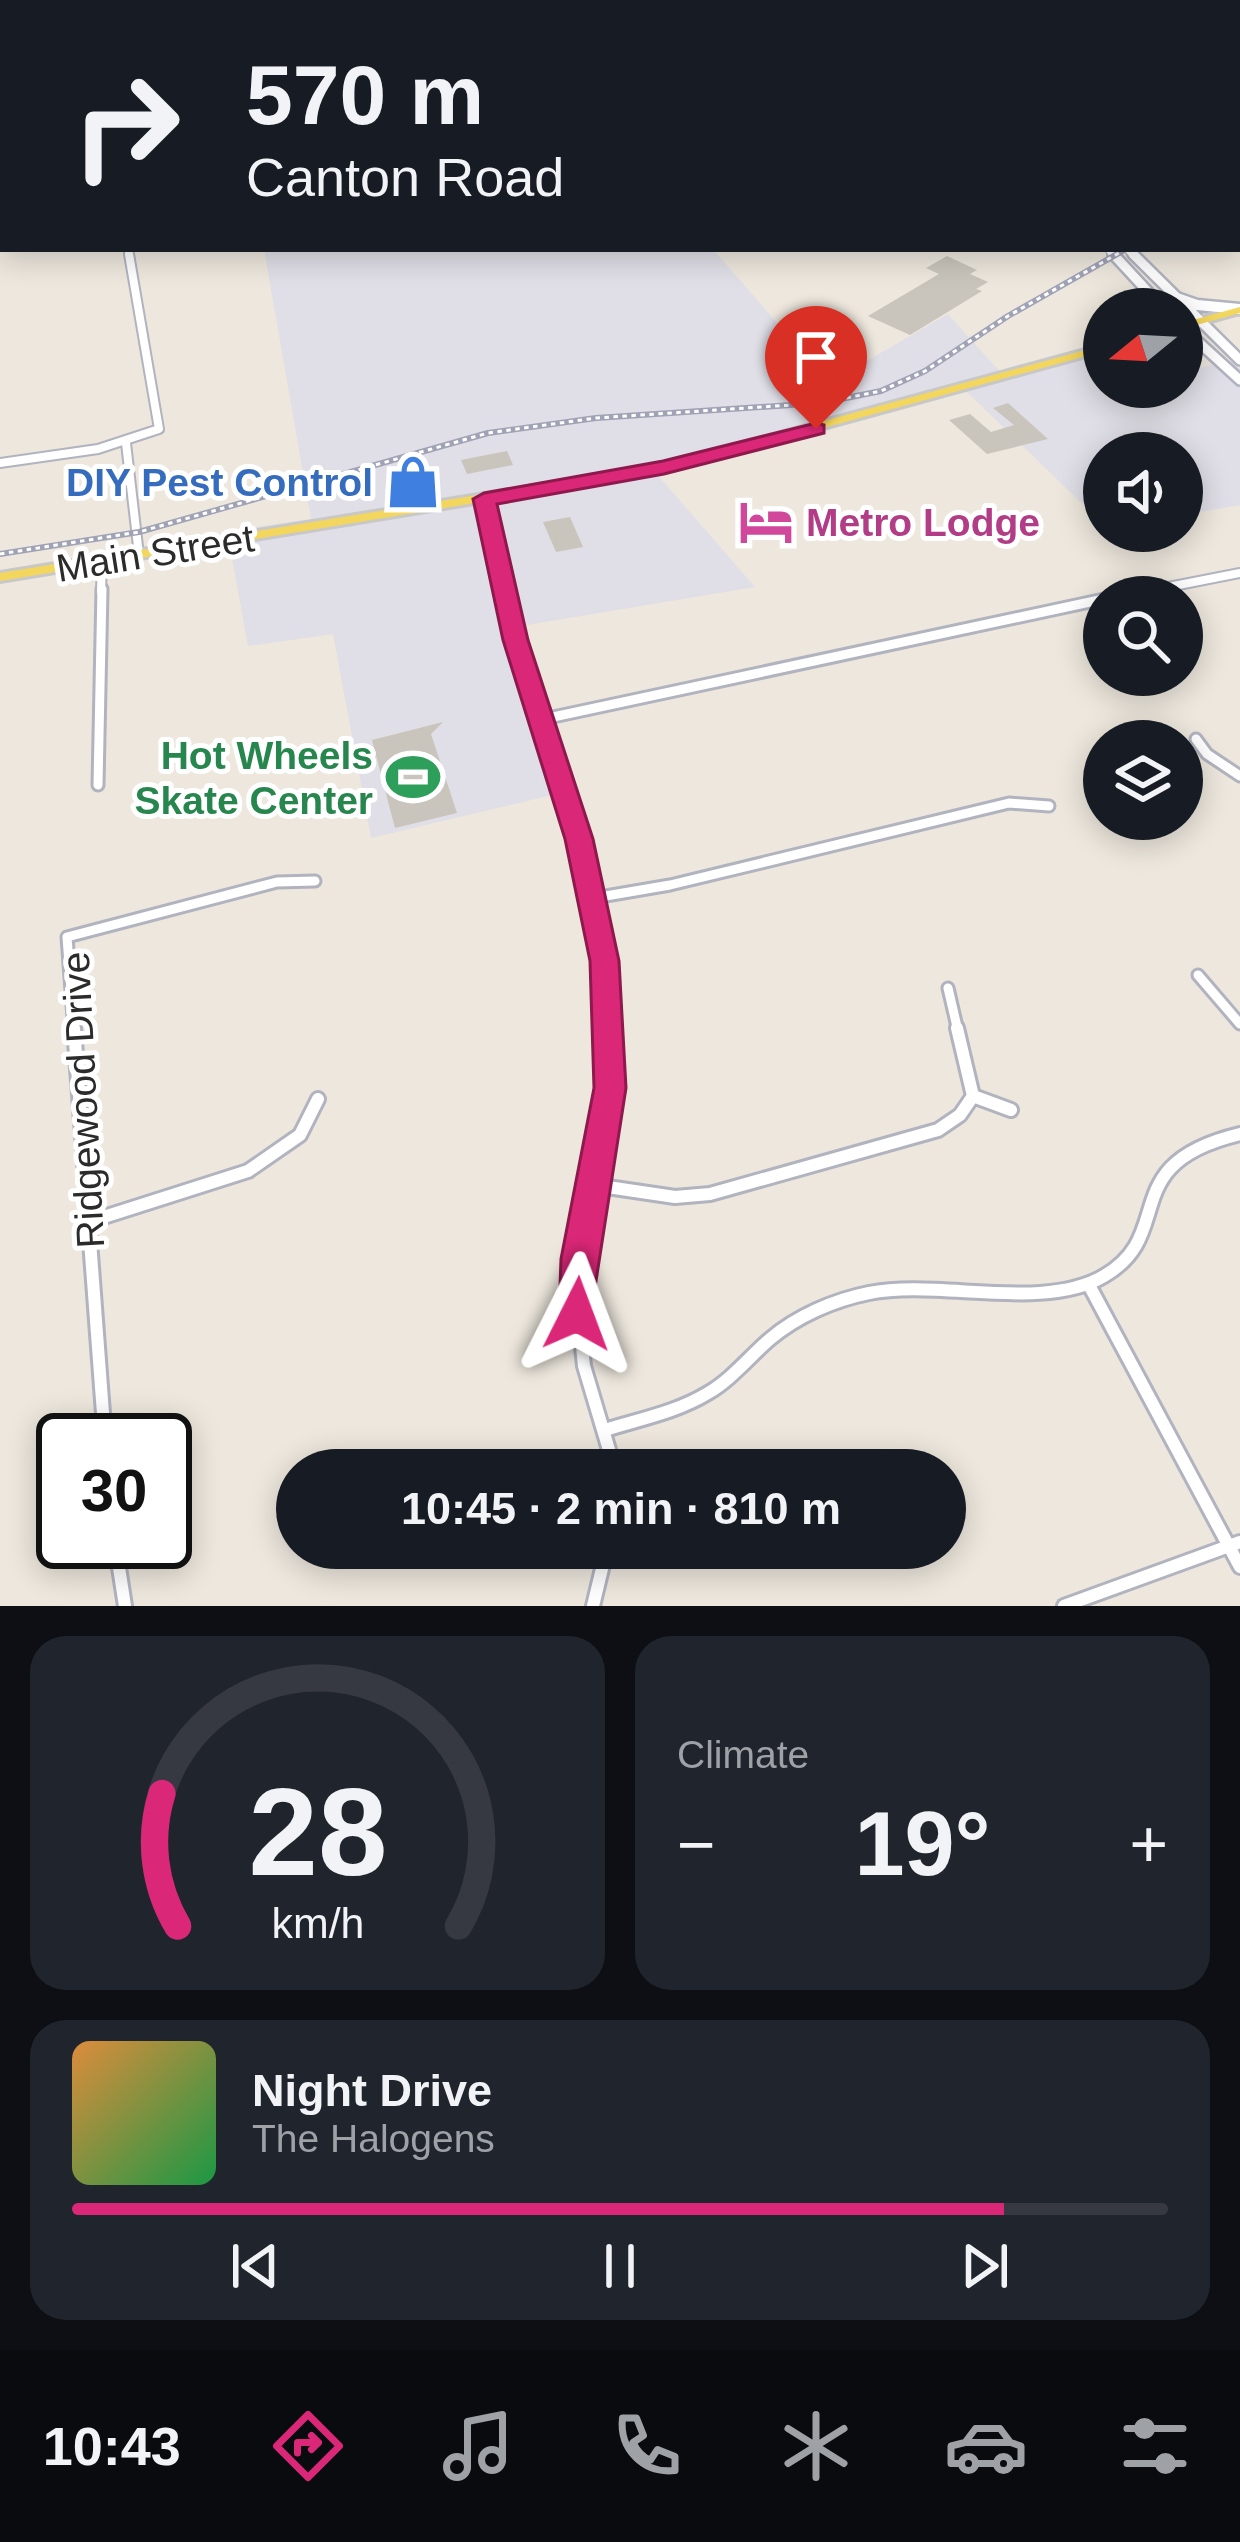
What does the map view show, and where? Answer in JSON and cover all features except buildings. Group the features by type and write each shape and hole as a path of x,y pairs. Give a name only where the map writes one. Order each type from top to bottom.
{"main road":[{"path":"1203,306 1240,309"},
{"path":"1203,320 1240,309"},
{"name":"Main Street","path":"0,577 484,499 711,457 1083,354"}],"street":[{"path":"0,463 125,443 159,429 129,252"},
{"path":"1112,252 1144,288"},
{"path":"1131,252 1165,288"},
{"path":"1203,326 1240,360"},
{"path":"1203,346 1240,380"},
{"path":"125,443 140,556"},
{"path":"484,499 538,719 594,898 610,1032 610,1088 578,1259 576,1300 584,1366 610,1449"},
{"path":"98,785 102,561"},
{"path":"1203,580 1240,573"},
{"path":"538,719 1083,603"},
{"path":"1203,749 1240,776"},
{"path":"594,898 670,885 1009,803 1049,806"},
{"name":"Ridgewood Drive","path":"103,1413 67,937 277,882 315,881"},
{"path":"1198,975 1240,1024"},
{"path":"594,1185 675,1197 710,1194 938,1130 960,1115 974,1096 949,988"},
{"path":"974,1096 1011,1110"},
{"path":"88,1222 248,1171 300,1135 319,1099"},
{"path":"605,1430 707,1395 796,1321 867,1293 908,1287 1088,1285 1119,1266 1132,1249 1156,1184 1172,1161 1200,1143 1240,1134"},
{"path":"1088,1285 1234,1544 1240,1567"},
{"path":"1064,1606 1234,1544"},
{"path":"118,1569 122,1604"},
{"path":"593,1606 602,1569"}],"shaded area":[{"path":"265,252 716,252 829,383 948,314 1002,374 1083,353 1083,408 1203,408 1203,367 1232,361 1240,369 1240,505 1203,511 1203,432 1083,432 1083,505 963,388 655,472 755,587 509,628 512,655 561,793 371,838 333,634 248,646 227,531 311,519"}],"railway":[{"path":"0,554 139,532 488,433 596,418 821,403 881,391 925,371 1008,316 1121,252"}],"place":[{"name":"DIY Pest Control","path":"413,482"},
{"name":"Metro Lodge","path":"766,522"},
{"name":"Hot Wheels Skate Center","path":"413,777"}],"route":[{"path":"577,1314 578,1259 610,1088 608,996 594,898 516,640 484,499 664,467 816,429"}]}
